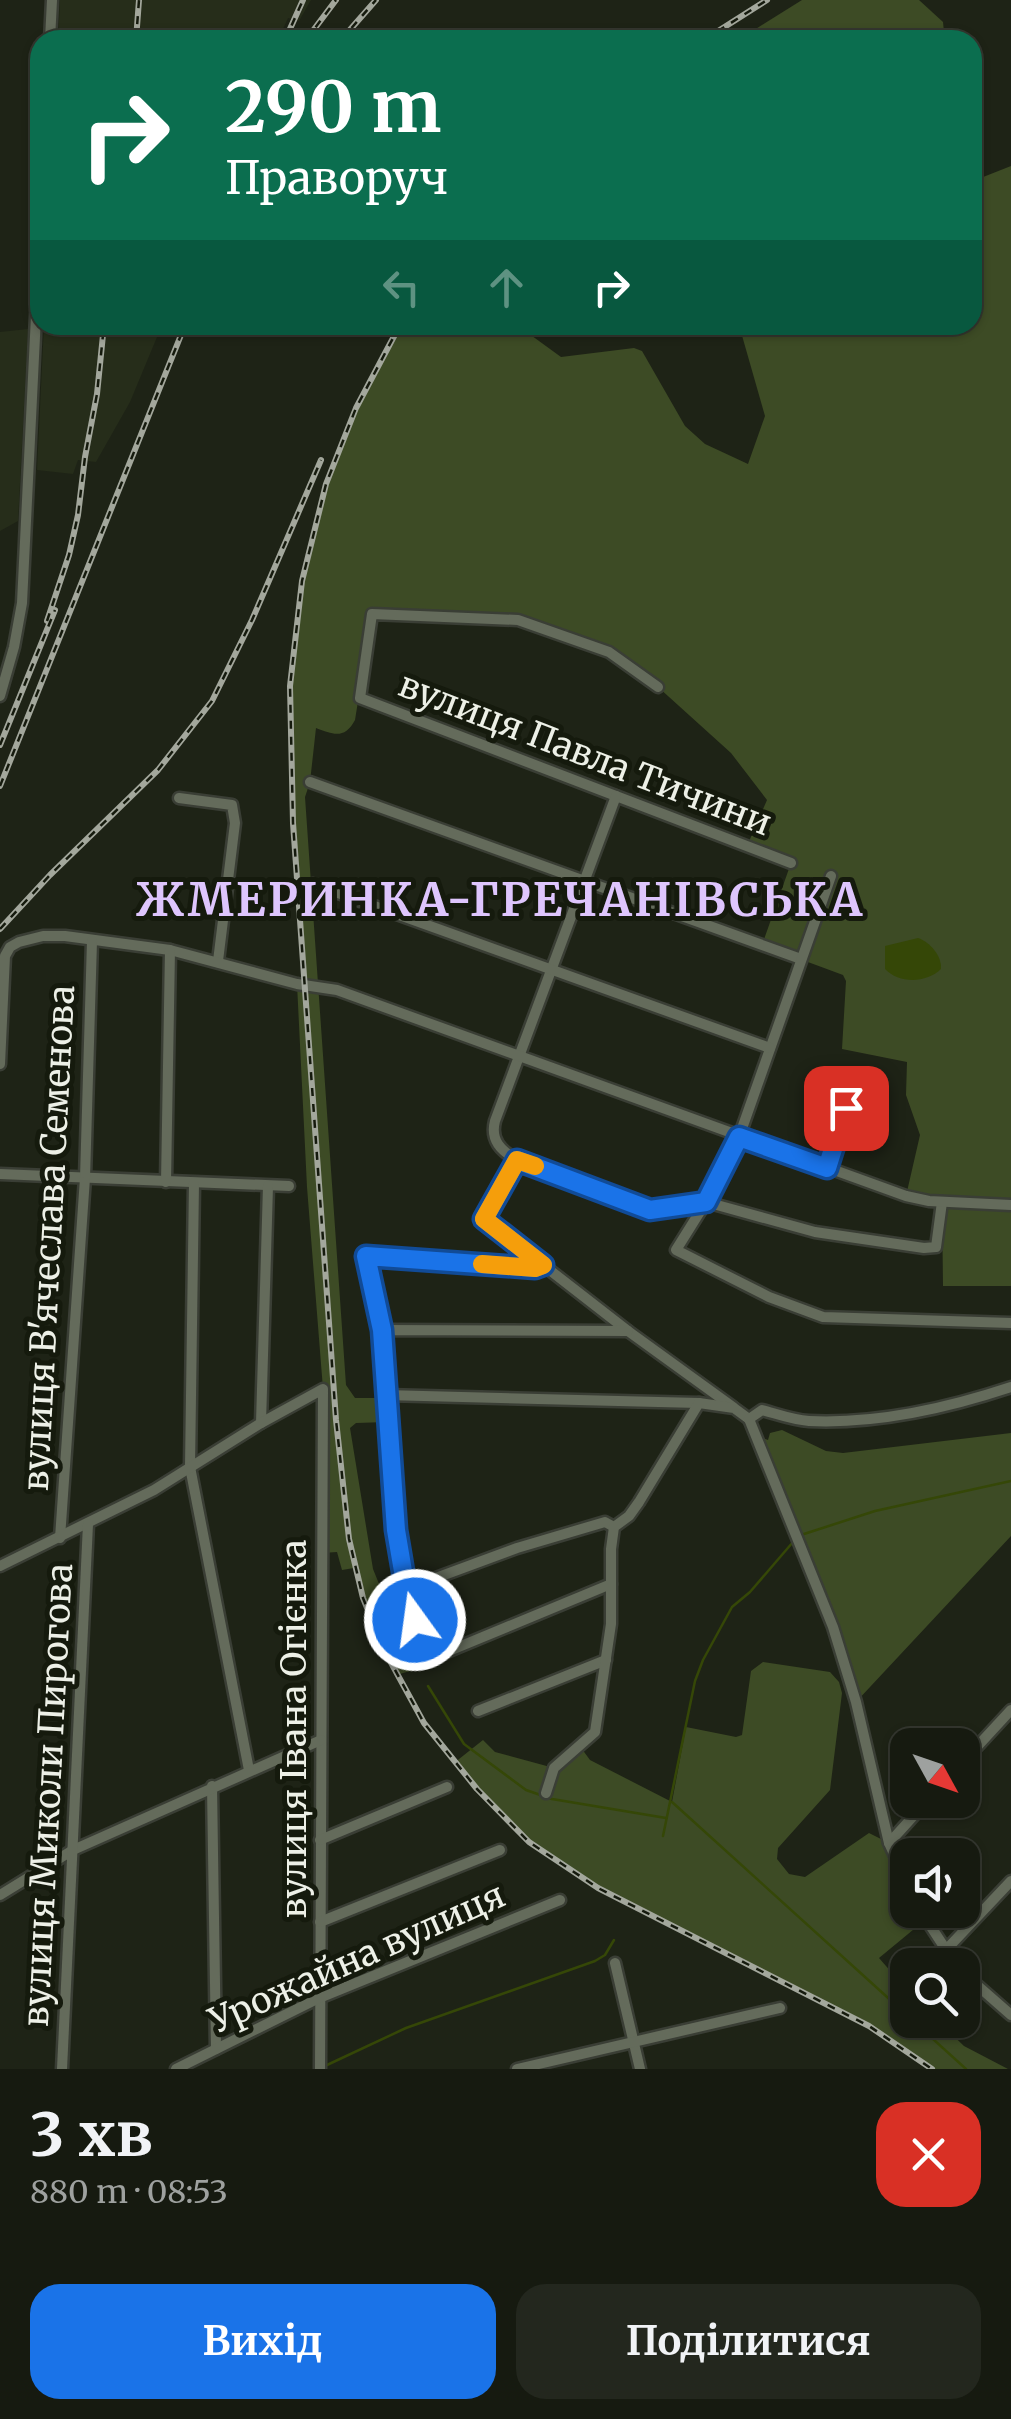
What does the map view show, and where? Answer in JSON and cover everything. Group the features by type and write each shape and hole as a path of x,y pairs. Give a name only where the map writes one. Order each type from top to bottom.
{"street":[{"path":"50,30 52,0"},
{"path":"0,696 22,604 35,335"},
{"name":"вулиця Павла Тичини","path":"658,686 609,652 518,620 372,614 360,698 791,862"},
{"path":"310,782 801,959"},
{"path":"616,796 492,1131 500,1148 517,1160 650,1210 706,1202 815,1232 924,1248 936,1246 942,1202"},
{"path":"179,798 232,805 235,823 218,961"},
{"path":"831,876 739,1137 676,1250 770,1296 823,1316 1011,1323"},
{"path":"313,884 770,1048"},
{"path":"0,1064 6,956 10,947 44,936 170,950 297,984 337,990 906,1196 1011,1205"},
{"name":"вулиця В'ячеслава Семенова","path":"60,1538 85,1178 92,941"},
{"path":"166,1182 170,950"},
{"path":"827,1168 856,1078"},
{"path":"517,1160 484,1219 628,1332 749,1420 833,1626 856,1702 889,1843"},
{"path":"0,1174 289,1186"},
{"path":"194,1183 190,1468 248,1770"},
{"path":"0,1566 88,1524 262,1423 268,1186"},
{"path":"543,1265 535,1268 366,1256 382,1330 396,1530 406,1589 424,1650 432,1658 611,1584"},
{"path":"382,1330 628,1332"},
{"path":"749,1420 762,1410 804,1421 854,1420 970,1400 1011,1388"},
{"name":"вулиця Івана Огієнка","path":"262,1423 324,1390 320,2069"},
{"path":"385,1396 734,1408"},
{"path":"614,1527 639,1502 699,1404"},
{"path":"406,1589 517,1548 605,1522 614,1527"},
{"name":"вулиця Миколи Пирогова","path":"62,2069 88,1524"},
{"path":"546,1793 554,1768 595,1732 612,1624 614,1527"},
{"path":"478,1711 606,1660"},
{"path":"980,1744 1011,1710"},
{"path":"0,1894 73,1850 321,1740"},
{"path":"212,1786 216,2049"},
{"path":"320,1840 447,1788"},
{"path":"889,1843 912,1818"},
{"path":"320,1922 500,1850"},
{"path":"948,1948 1011,1881"},
{"name":"Урожайна вулиця","path":"176,2069 319,1998 560,1900"},
{"path":"615,1963 640,2069"},
{"path":"980,1988 1011,2015"},
{"path":"517,2069 780,2008"}],"shaded area":[{"path":"60,0 311,0 299,21 288,18 283,30 58,30"},
{"path":"802,0 919,0 943,22 944,30 754,30"},
{"path":"1011,166 1011,1286 943,1286 942,1202 906,1196 920,1135 906,1095 907,1062 842,1049 846,981 843,975 762,945 791,863 747,846 767,800 731,753 623,660 518,620 372,614 355,720 338,734 316,728 305,797 346,1385 355,1398 385,1398 387,1422 356,1423 350,1428 373,1569 414,1670 396,1675 370,1620 354,1568 342,1570 337,1552 322,1553 323,1389 307,1187 297,984 305,985 292,799 290,687 299,592 322,499 338,454 395,335 531,335 561,357 634,348 642,351 685,426 705,444 748,464 765,416 742,335 982,335 982,177"},
{"path":"28,329 18,521 0,531 0,332"},
{"path":"44,335 158,335 130,402 96,462 78,460 73,474 37,470"},
{"path":"918,938 934,950 941,969 913,980 885,969 885,946"},
{"path":"782,1430 826,1451 843,1453 1011,1433 1011,1536 856,1702 755,1435 768,1440 770,1433"},
{"path":"763,1662 830,1672 839,1682 842,1693 830,1790 778,1848 777,1859 789,1874 805,1877 869,1833 889,1843 890,1928 915,1928 879,1958 890,1971 890,2038 956,2038 1008,2069 932,2069 856,2019 598,1888 516,1831 454,1763 483,1740 495,1752 554,1768 579,1745 590,1760 672,1802 686,1727 742,1735 751,1671"}],"waterway":[{"path":"804,1534 875,1511 1011,1481"},
{"path":"663,1836 695,1681 703,1660 732,1607 793,1542"},
{"path":"428,1686 464,1744 526,1790 552,1799 666,1818"},
{"path":"672,1802 890,2000"},
{"path":"327,2065 406,2028 595,1961 605,1955 614,1940"},
{"path":"932,2038 966,2069"}],"railway":[{"path":"137,30 139,0"},
{"path":"290,30 303,0"},
{"path":"314,30 336,0"},
{"path":"350,30 376,0"},
{"path":"720,30 767,0"},
{"path":"47,621 78,515 103,335"},
{"path":"0,786 181,335"},
{"path":"395,335 356,408 326,484 302,581 290,686 293,823 336,1420 349,1539 363,1598 383,1648 424,1723 477,1789 529,1842 598,1888 869,2026 932,2069"},
{"path":"0,929 158,770 212,701 252,620 321,460"},
{"path":"0,745 55,610"}],"slow traffic":[{"path":"482,1264 535,1268 543,1265 484,1219 517,1160 535,1166"}],"district":[{"name":"ЖМЕРИНКА-ГРЕЧАНІВСЬКА","path":"500,900"}],"route":[{"path":"415,1620 396,1530 382,1330 366,1256 535,1268 543,1265 484,1219 517,1160 650,1210 706,1202 739,1137 827,1168 846,1108"}]}
